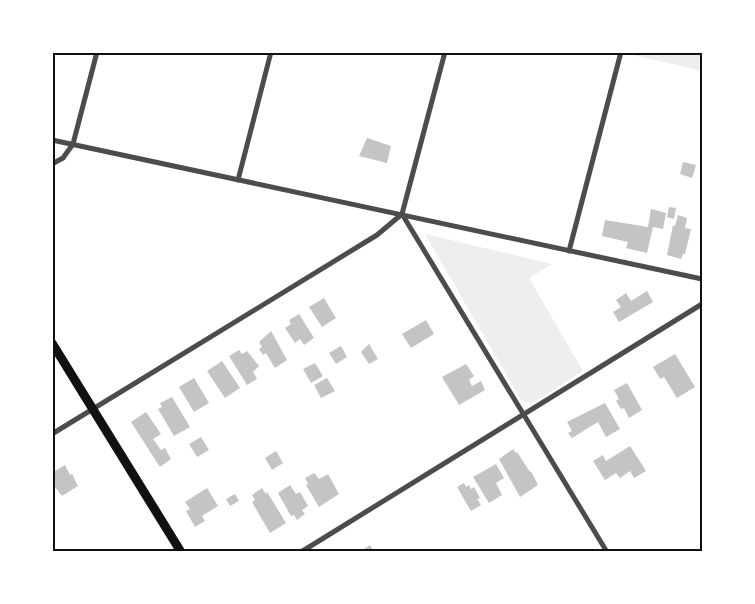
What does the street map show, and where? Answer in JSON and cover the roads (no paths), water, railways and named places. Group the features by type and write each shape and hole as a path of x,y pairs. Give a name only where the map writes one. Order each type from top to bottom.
{"main road":[{"path":"52,343 181,552"}],"street":[{"path":"52,164 63,158 73,144 97,52"},
{"path":"238,180 272,52"},
{"path":"52,434 377,235 402,214 445,52"},
{"path":"569,251 621,52"},
{"path":"52,140 702,280"},
{"path":"402,214 607,552"},
{"path":"301,552 702,304"}]}
